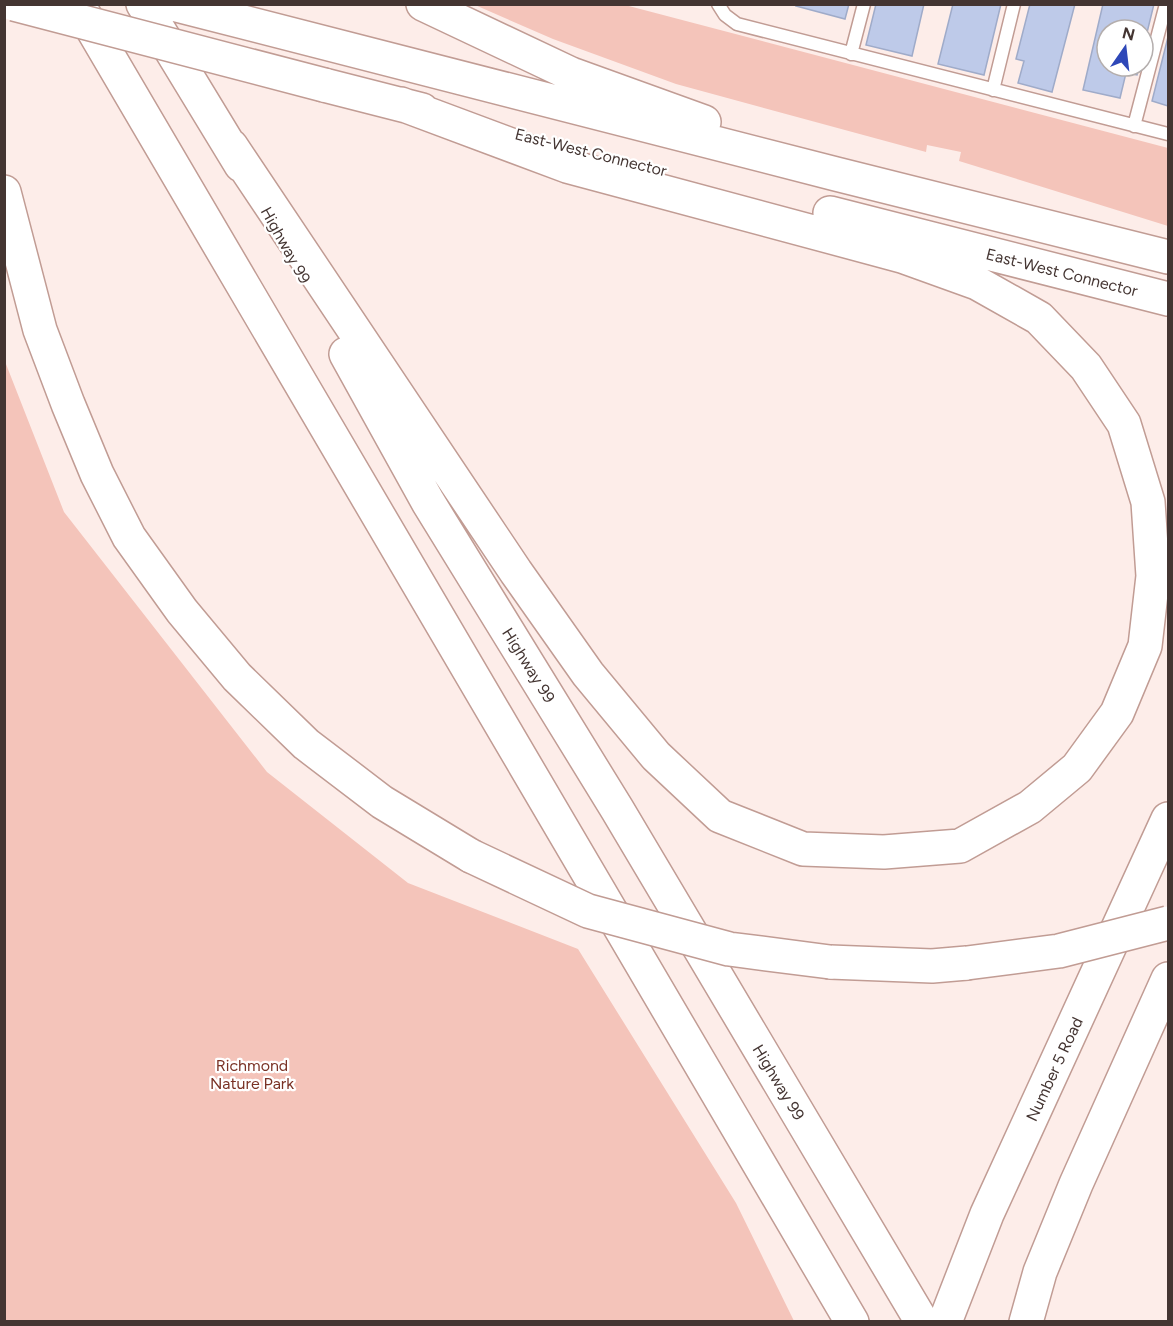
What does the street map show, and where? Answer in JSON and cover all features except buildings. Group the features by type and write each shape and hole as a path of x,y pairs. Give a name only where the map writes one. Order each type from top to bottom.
{"main road":[{"name":"East-West Connector","path":"14,4 1168,299"},
{"path":"78,4 852,1322"},
{"name":"Highway 99","path":"143,4 231,146 429,502 617,809 922,1322"},
{"path":"173,4 1168,257"},
{"path":"423,4 571,74 676,111 836,174"},
{"path":"231,146 516,572 588,674 656,756 720,816 803,849 884,852 960,846 1030,807 1077,768 1117,713 1145,646 1154,576 1148,502 1124,424 1086,367 1039,318 977,283 902,256 567,166 401,104"},
{"path":"4,192 40,330 97,474 129,537 182,611 237,677 306,744 382,802 471,856 588,911 729,949 830,962 932,966 1059,951 1168,923"},
{"name":"Number 5 Road","path":"945,1322 987,1214 1168,819"},
{"path":"1026,1322 1040,1272 1076,1184 1168,979"}],"lane":[{"path":"718,4 725,15 737,24 1168,134"},
{"path":"851,54 864,4"},
{"path":"993,90 1014,4"},
{"path":"1134,126 1166,4"}],"green space":[{"path":"475,5 625,5 1168,148 1168,226 959,161 961,152 927,145 926,152 676,84 553,39"},
{"name":"Richmond Nature Park","path":"4,359 64,512 267,772 408,883 578,949 736,1203 794,1321 5,1321"}]}
